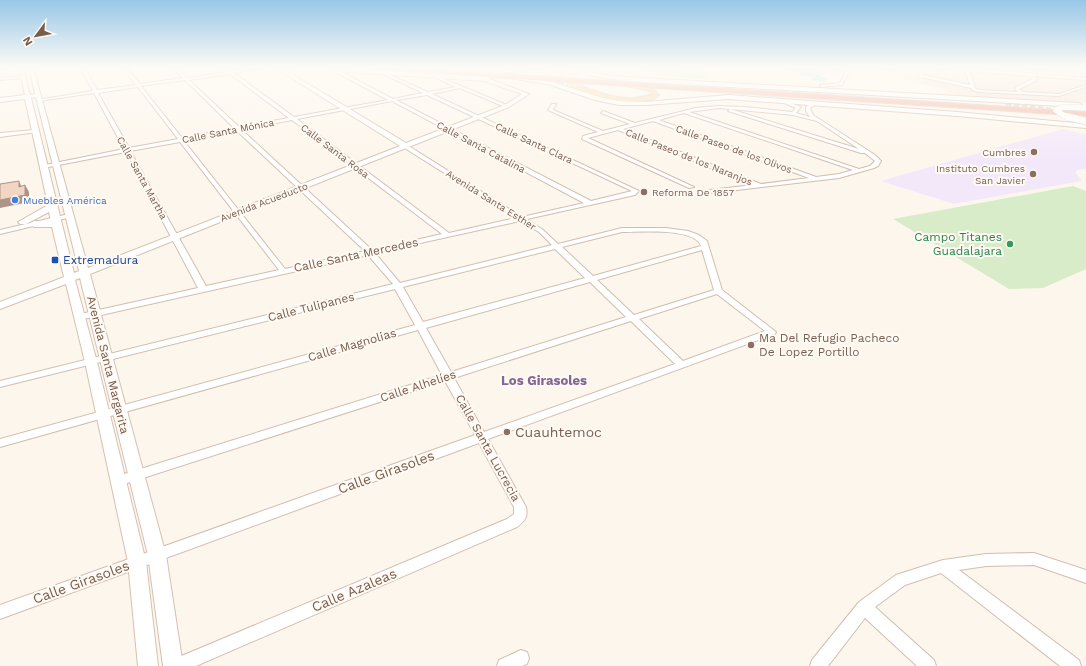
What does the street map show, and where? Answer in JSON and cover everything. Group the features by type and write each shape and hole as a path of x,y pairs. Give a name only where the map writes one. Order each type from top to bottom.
{"highway":[{"path":"782,98 844,106"},
{"path":"825,98 1086,114"},
{"path":"954,98 1086,109"},
{"path":"982,100 1086,109"},
{"path":"930,112 1035,111"}],"main road":[{"path":"0,99 16,98"},
{"name":"Avenida Santa Margarita","path":"34,98 35,131 68,214 157,555 173,666"},
{"name":"Avenida Santa Margarita","path":"34,98 49,164 54,216 91,362 137,562 148,666"},
{"name":"Avenida Santa Esther","path":"327,98 403,145"},
{"name":"Avenida Acueducto","path":"0,306 83,270 505,106 518,98"},
{"path":"599,98 608,101 647,104 699,98"},
{"path":"603,98 647,104"},
{"path":"617,98 626,100 648,98"},
{"path":"729,98 815,103 1064,124 1086,124"},
{"path":"932,98 1006,103"},
{"path":"951,98 982,100"},
{"path":"1086,109 1066,107 1056,110 1063,115 1086,124"},
{"path":"1073,115 1086,118"},
{"path":"23,222 36,216 54,216"},
{"path":"34,224 54,216"},
{"name":"Avenida Acueducto","path":"0,299 69,276"}],"street":[{"name":"Calle Santa Martha","path":"98,98 203,289"},
{"path":"147,98 283,271"},
{"name":"Calle Santa Lucrecia","path":"206,98 371,252 398,286 520,507"},
{"name":"Calle Santa Rosa","path":"264,98 447,235"},
{"name":"Calle Santa Catalina","path":"388,98 589,203"},
{"name":"Calle Santa Mónica","path":"49,164 402,98"},
{"name":"Calle Santa Clara","path":"439,98 632,188 636,191 633,194"},
{"path":"487,98 505,106"},
{"path":"784,101 799,108 808,109"},
{"path":"807,116 808,107 815,103"},
{"path":"554,104 550,110 602,132"},
{"path":"691,187 584,138 683,111 719,107 770,110 807,116 818,120 829,126 878,161 876,164 858,170 817,179 712,191"},
{"path":"719,107 872,156"},
{"path":"793,114 799,108"},
{"path":"683,111 858,170"},
{"path":"603,112 633,124"},
{"name":"Calle Paseo de los Olivos","path":"652,119 817,179"},
{"name":"Calle Paseo de los Naranjos","path":"617,128 760,186"},
{"path":"0,135 35,131"},
{"name":"Avenida Santa Esther","path":"403,145 541,231 682,365"},
{"name":"Calle Santa Mercedes","path":"79,317 633,194"},
{"path":"54,216 68,214"},
{"path":"0,226 23,222"},
{"path":"0,232 34,224"},
{"name":"Calle Tulipanes","path":"0,384 622,230 689,232 701,238 705,247"},
{"path":"705,247 718,291"},
{"name":"Calle Magnolias","path":"0,443 705,247"},
{"name":"Calle Alhelíes","path":"118,481 718,291"},
{"name":"Calle Girasoles","path":"0,612 772,332 718,291"},
{"name":"Calle Azaleas","path":"178,666 512,523 520,516 520,507"},
{"path":"818,666 864,607 901,580 943,566 986,560 1034,559 1086,577"},
{"path":"943,566 1073,666"},
{"path":"864,607 928,666"},
{"path":"505,666 521,658"}],"shaded area":[{"path":"993,98 1086,98 1086,102 1079,103"},
{"name":"Cumbres","path":"1063,129 1086,135 1086,169 1075,172 1082,181 954,204 881,181"}],"green space":[{"name":"Campo Titanes Guadalajara","path":"1073,186 1086,191 1086,269 1043,288 1009,289 893,219"}],"building":[{"path":"19,181 19,187 25,185 25,195 0,200 0,184"}],"tunnel":[{"path":"1006,103 1066,113"}],"place":[{"name":"Cumbres","path":"1034,152"},
{"name":"Instituto Cumbres San Javier","path":"1033,174"},
{"name":"Reforma De 1857","path":"644,192"},
{"name":"Muebles América","path":"15,200"},
{"name":"Campo Titanes Guadalajara","path":"1010,244"},
{"name":"Extremadura","path":"55,260"},
{"name":"Ma Del Refugio Pacheco De Lopez Portillo","path":"751,345"},
{"name":"Cuauhtemoc","path":"507,432"}],"district":[{"name":"Los Girasoles","path":"544,380"}]}
